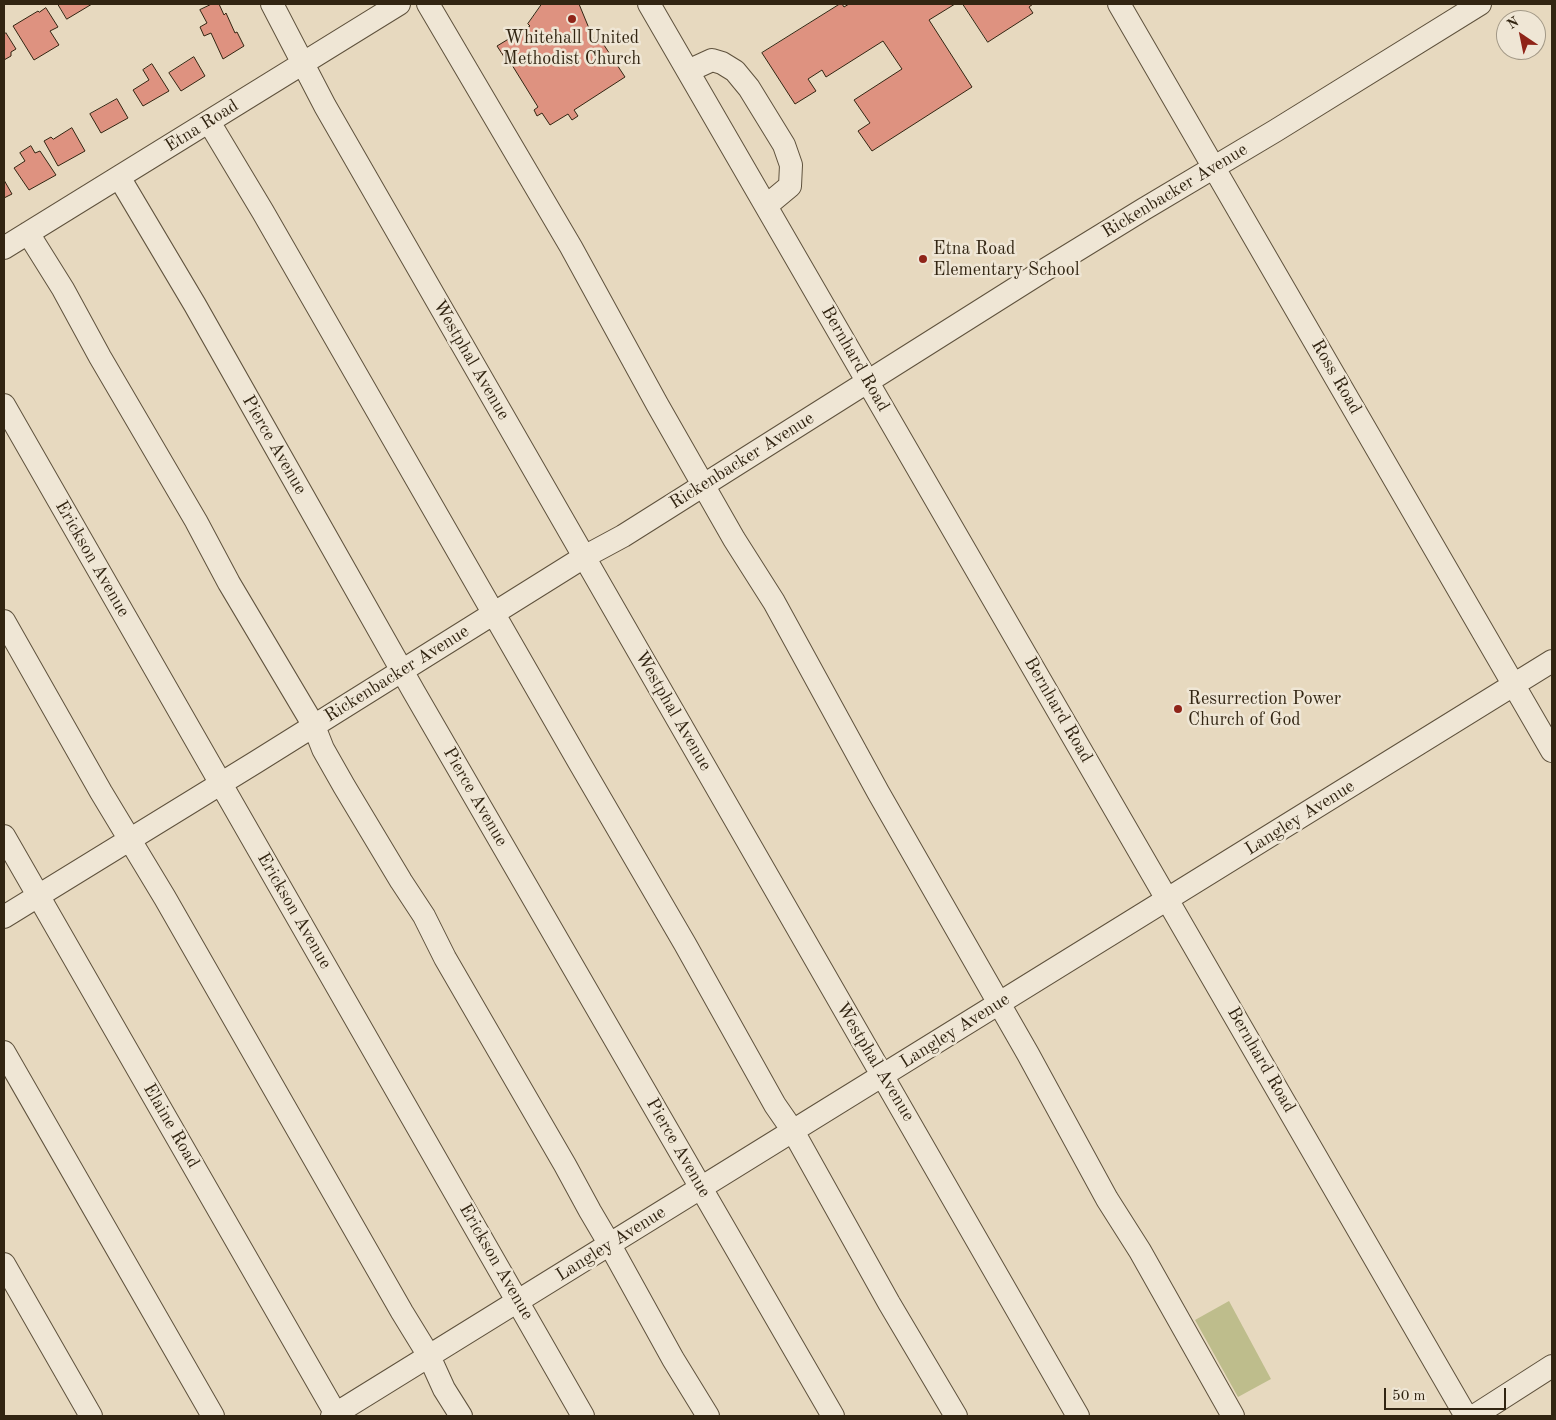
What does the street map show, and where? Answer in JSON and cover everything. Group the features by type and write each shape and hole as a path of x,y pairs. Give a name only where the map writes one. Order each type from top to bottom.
{"street":[{"name":"Westphal Avenue","path":"272,4 325,106 1078,1416"},
{"name":"Etna Road","path":"4,248 399,4"},
{"path":"428,4 570,247 656,404 734,539 774,602 869,775 1000,1004 1107,1199 1136,1244 1233,1416"},
{"name":"Bernhard Road","path":"649,4 1466,1416"},
{"name":"Ross Road","path":"1119,4 1552,751"},
{"name":"Rickenbacker Avenue","path":"4,917 584,557 622,536 1052,266 1480,4"},
{"path":"688,71 712,60 722,63 735,71 749,88 773,125 784,145 791,165 790,186 766,206"},
{"path":"209,122 263,212 685,944 775,1105 793,1132 894,1312 956,1416"},
{"name":"Pierce Avenue","path":"119,177 833,1416"},
{"path":"28,233 63,289 100,357 196,521 229,583 314,726 340,779 424,916 445,958 610,1245 673,1359 708,1416"},
{"name":"Erickson Avenue","path":"4,405 583,1416"},
{"path":"4,621 429,1356 444,1389 461,1416"},
{"name":"Langley Avenue","path":"335,1416 1552,661"},
{"name":"Elaine Road","path":"4,836 335,1416"},
{"path":"4,1052 213,1416"},
{"path":"4,1264 91,1416"},
{"path":"1474,1416 1552,1366"}],"shaded area":[{"path":"1229,1301 1271,1379 1238,1397 1195,1320"}],"building":[{"path":"58,4 92,4 67,19"},
{"path":"212,4 219,4 224,15 226,13 235,33 237,32 244,46 223,59 211,33 204,36 200,27 207,23 200,10"},
{"path":"542,4 579,4 593,38 590,42 591,44 600,39 625,77 574,110 578,116 572,120 568,114 550,125 542,113 537,116 534,110 538,107 512,65 510,66 497,46 530,26 528,24"},
{"path":"840,4 844,7 849,4 955,4 929,20 972,87 872,151 858,131 870,123 854,100 902,69 883,41 826,77 822,70 808,79 816,91 795,104 762,53"},
{"path":"963,4 1033,4 1029,7 1033,13 988,42"},
{"path":"46,8 58,27 50,31 59,45 34,60 13,26"},
{"path":"6,33 16,49 11,52 11,56 4,60 4,35"},
{"path":"194,57 205,76 181,91 169,73"},
{"path":"152,64 169,91 143,106 133,90 149,80 143,70"},
{"path":"117,99 128,118 101,133 90,114"},
{"path":"72,128 85,151 58,166 44,141 51,137 53,139"},
{"path":"31,146 35,153 40,151 56,175 29,190 14,168 25,161 20,153"},
{"path":"4,180 12,194 4,198"}],"place":[{"name":"Whitehall United Methodist Church","path":"572,19"},
{"name":"Etna Road Elementary School","path":"923,259"},
{"name":"Resurrection Power Church of God","path":"1178,709"}]}
